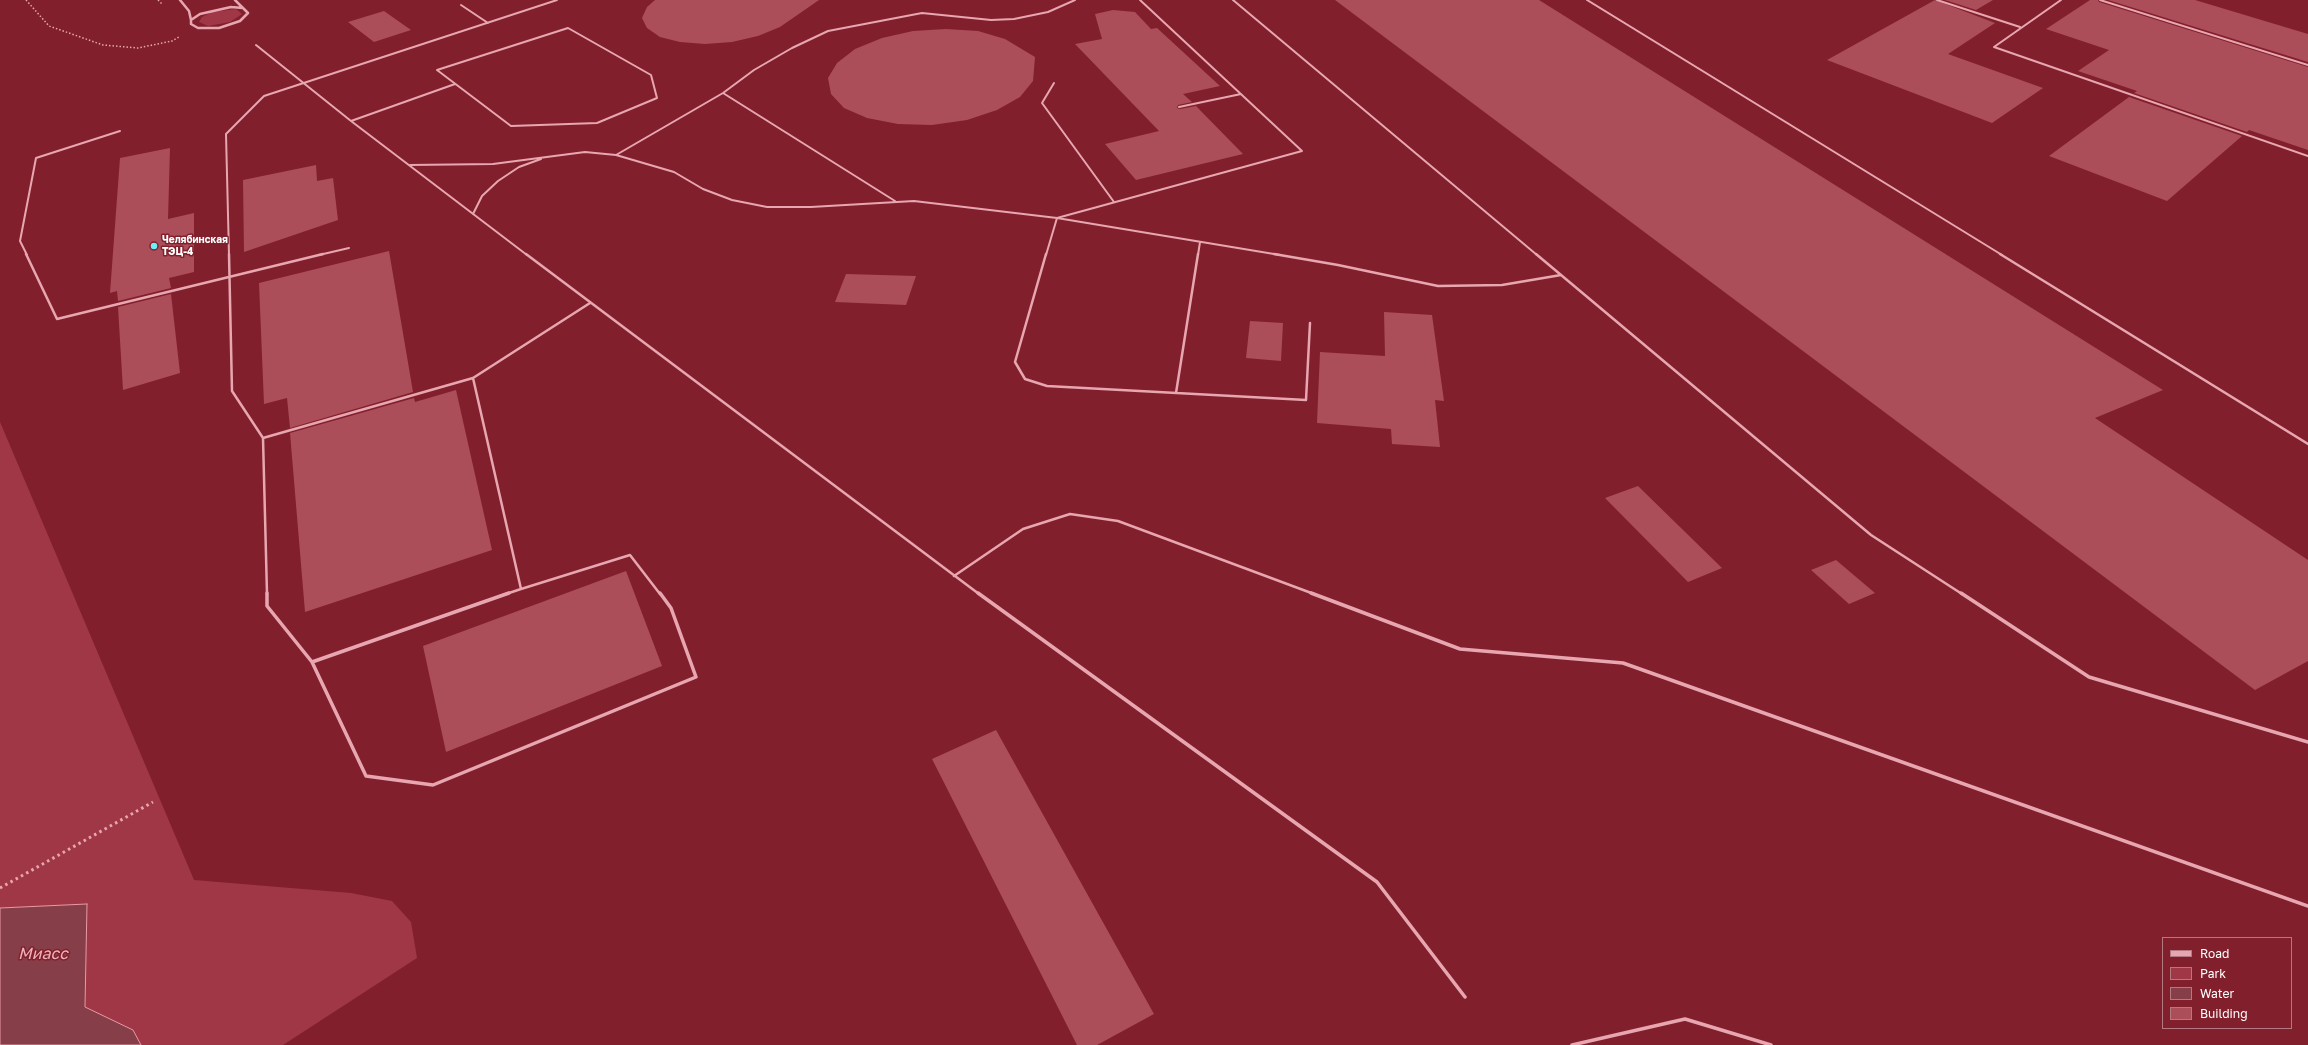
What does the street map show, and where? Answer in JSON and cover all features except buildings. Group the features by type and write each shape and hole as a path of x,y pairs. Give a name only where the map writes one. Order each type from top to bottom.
{"street":[{"path":"180,0 189,11 191,24 198,28 211,29 234,24 248,13 235,0"},
{"path":"191,20 200,14 214,9 231,6 243,8"}],"lane":[{"path":"312,662 520,589 630,555 671,608 696,677 433,785 366,776 312,662 267,606 263,438 232,391 228,278 226,134 264,96 558,0"},
{"path":"616,155 722,93 754,70 785,51 828,31 922,13 991,20 1014,19 1048,12 1075,0"},
{"path":"1057,218 1302,151 1140,0"},
{"path":"1233,0 1871,535 2089,677 2308,742"},
{"path":"1587,0 2308,444"},
{"path":"1937,0 2020,27"},
{"path":"2061,0 2020,27 1994,47 2308,156"},
{"path":"2100,0 2308,65"},
{"path":"461,4 488,23"},
{"path":"568,28 651,75 657,98 597,123 511,126 455,84 437,70 568,28"},
{"path":"256,45 473,214 954,576 1377,882 1395,903 1465,997"},
{"path":"1054,83 1042,103 1114,202"},
{"path":"351,120 455,84"},
{"path":"722,93 896,202"},
{"path":"1179,107 1241,94"},
{"path":"120,131 36,158 20,241 57,319 349,248"},
{"path":"410,165 457,166 493,164 585,152 616,155 674,172 703,189 732,200 767,207 811,207 914,201 982,208 1057,218 1338,265 1438,286 1502,284 1561,275"},
{"path":"473,214 482,196 498,181 519,168 545,157"},
{"path":"1057,218 1015,362 1025,379 1047,386 1306,400 1310,323"},
{"path":"1176,393 1200,242"},
{"path":"263,438 473,378 590,303"},
{"path":"473,378 520,589"},
{"path":"954,576 1023,529 1070,514 1118,521 1460,649 1623,663 2308,906"},
{"path":"1572,1045 1685,1019 1771,1045"}],"path":[{"path":"26,0 49,26 104,45 138,48 172,41 198,28"},
{"path":"0,888 153,802"}],"green space":[{"path":"236,9 242,14 230,22 208,26 199,22 202,17 212,12"},
{"path":"0,422 194,880 351,893 392,901 411,922 417,958 283,1045 141,1045 133,1030 85,1007 87,904 0,908"}],"water":[{"name":"Миасс","path":"87,904 85,1007 133,1030 141,1045 0,1045 0,908"}],"place":[{"name":"Челябинская ТЭЦ-4","path":"154,246"}]}
